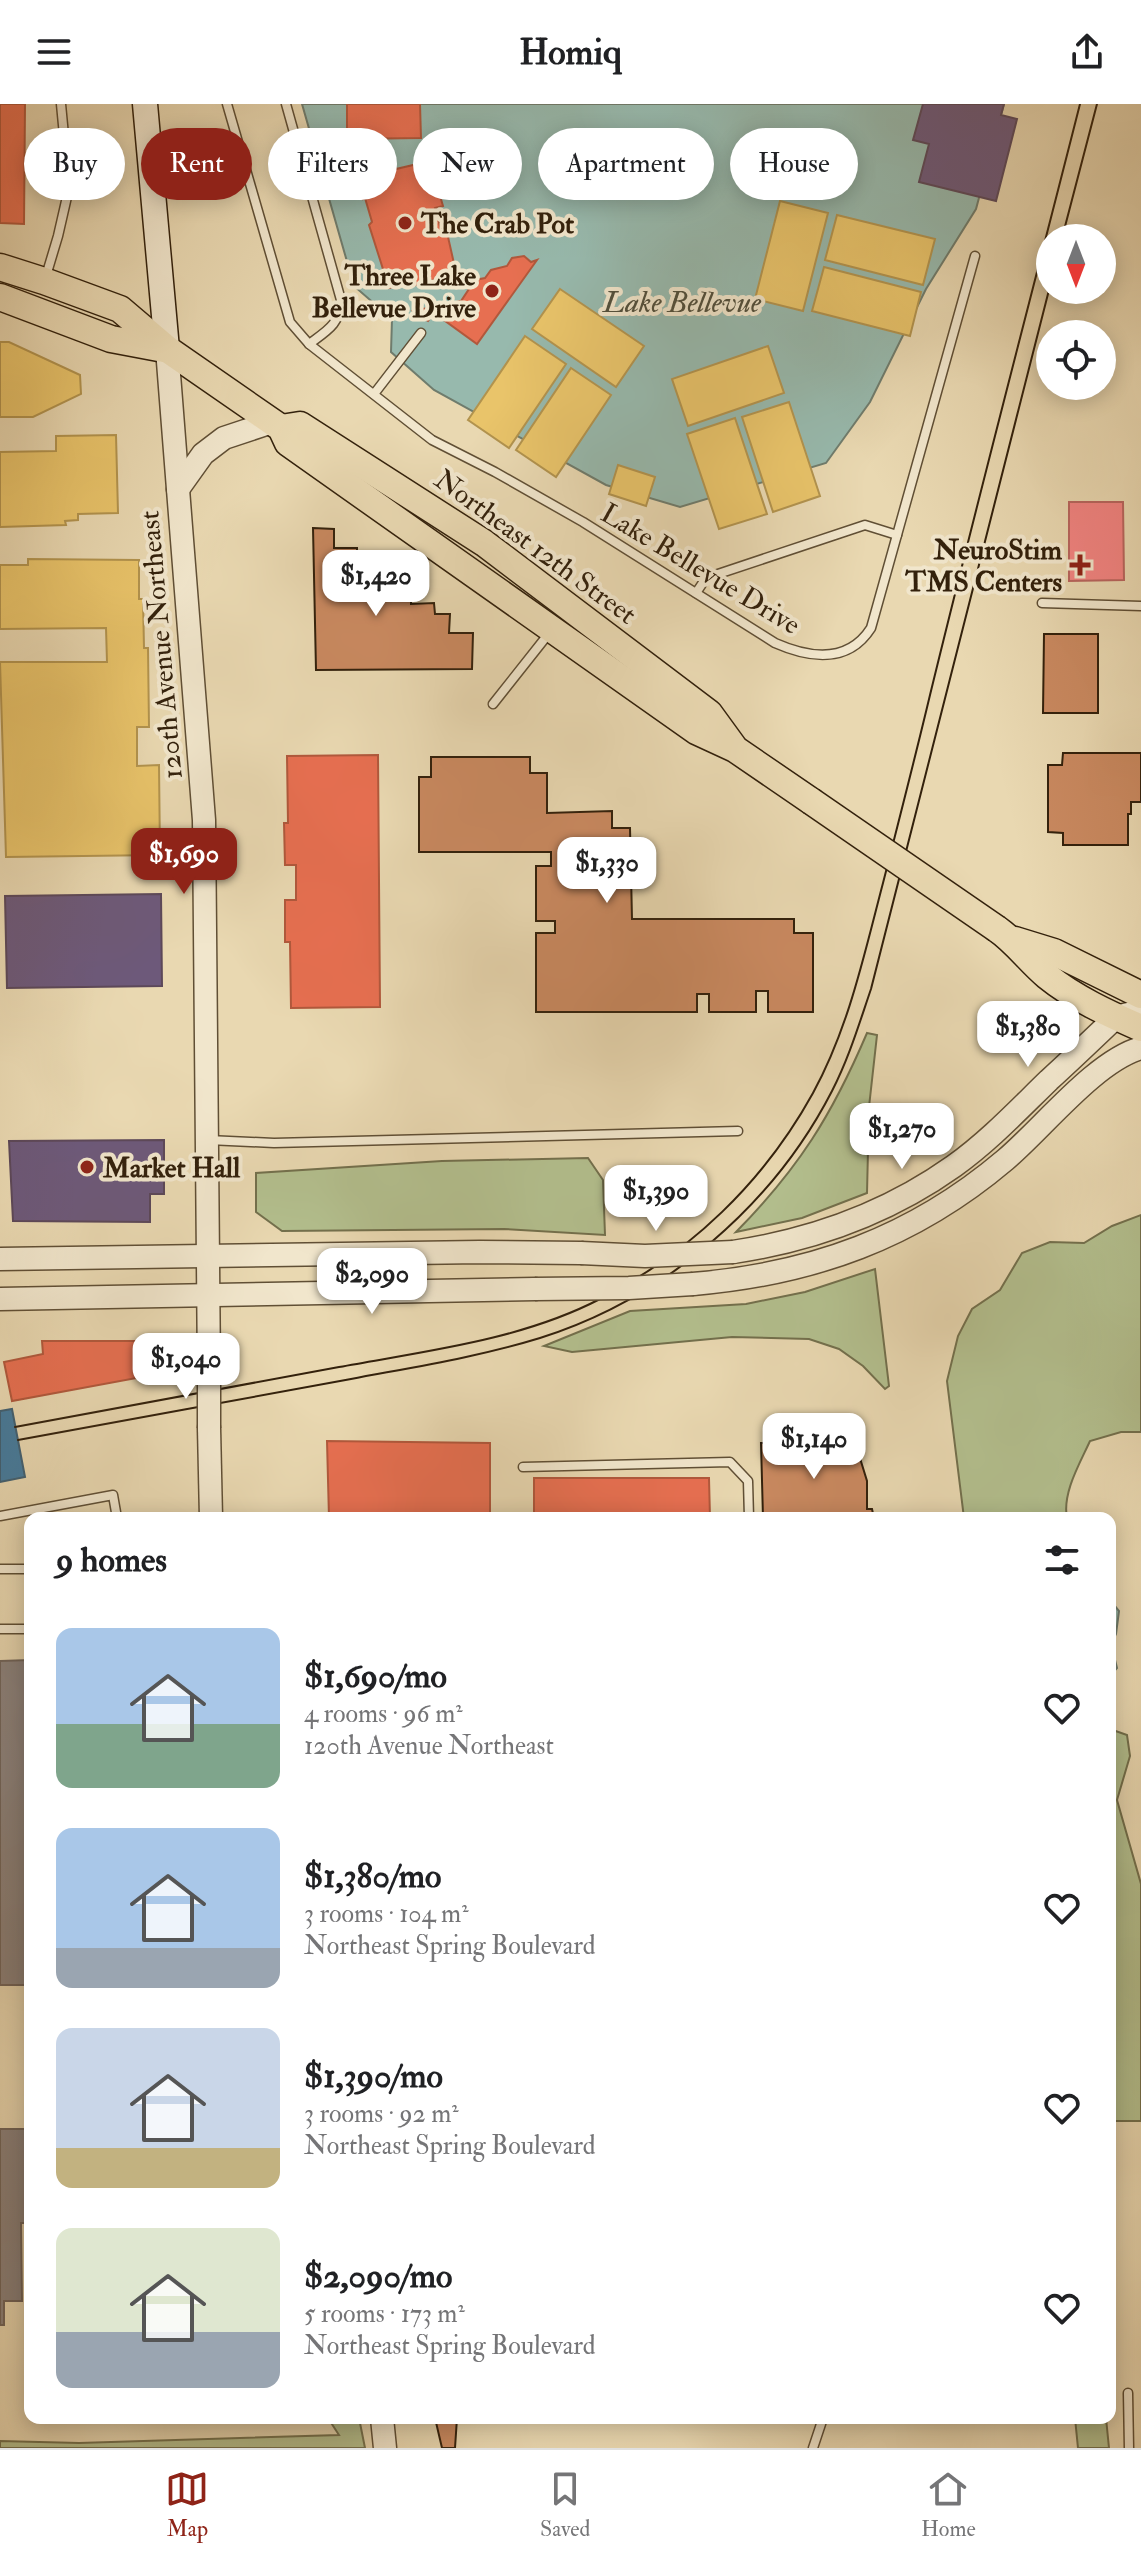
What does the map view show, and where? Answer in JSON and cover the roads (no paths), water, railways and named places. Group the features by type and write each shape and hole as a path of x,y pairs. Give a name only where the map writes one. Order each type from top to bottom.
{"main road":[{"name":"120th Avenue Northeast","path":"145,104 167,349"},
{"name":"Northeast 12th Street","path":"0,267 120,309 167,349 277,425 288,443 552,630 696,731 735,749 1004,934 1047,976 1129,1014 1141,1028"},
{"name":"Northeast 12th Street","path":"0,297 111,339 167,349"},
{"name":"Northeast 12th Street","path":"277,425 300,425 484,543 709,713 735,749"},
{"name":"Northeast 12th Street","path":"1004,934 1054,952 1141,995"}],"street":[{"name":"120th Avenue Northeast","path":"167,349 204,820 211,1512"},
{"path":"178,489 203,454 224,438 277,425"},
{"path":"0,1259 480,1252 670,1256 733,1252 804,1238 855,1220 915,1191 969,1154 1129,1014"},
{"path":"0,1299 629,1288 744,1280 791,1270 857,1249 919,1219 972,1186 1040,1128 1104,1066 1141,1048"},
{"path":"383,2424 385,2448"}],"lane":[{"path":"44,281 69,188 61,104"},
{"name":"Lake Bellevue Drive","path":"227,104 290,322 309,344 432,440 583,522 775,643 796,652 835,655 853,648 871,628 975,256"},
{"path":"286,104 341,300 340,314 334,324 309,344"},
{"path":"374,394 421,333"},
{"path":"696,593 706,578 865,525 897,535"},
{"path":"1042,603 1141,606"},
{"path":"493,704 552,630"},
{"path":"207,1140 274,1143 738,1131"},
{"path":"523,1467 730,1462 748,1481 749,1512"},
{"path":"0,1516 113,1495 116,1512"},
{"path":"0,1569 24,1569"},
{"path":"0,1629 24,1629"},
{"path":"1128,2393 1129,2448"},
{"path":"813,2448 821,2424"}],"water":[{"name":"Lake Bellevue","path":"302,104 1004,104 976,209 926,289 870,402 826,463 680,507 606,485 434,390 391,352 392,319 354,286 329,200 397,200 397,128 309,128"},
{"path":"1116,1607 1119,1611 1116,1634"}],"tram line":[{"path":"15,1427 439,1349 538,1325 600,1299 664,1260 722,1212 772,1156 826,1068 854,990 1080,104"},
{"path":"1066,224 1097,104"},
{"path":"18,1440 422,1366 540,1338 586,1321 630,1299 671,1273 710,1243 779,1173 808,1133 832,1091 871,989 1045,304"}],"place":[{"name":"The Crab Pot","path":"405,223"},
{"name":"Three Lake Bellevue Drive","path":"492,291"},
{"name":"NeuroStim TMS Centers","path":"1080,565"},
{"name":"Market Hall","path":"87,1167"}]}
